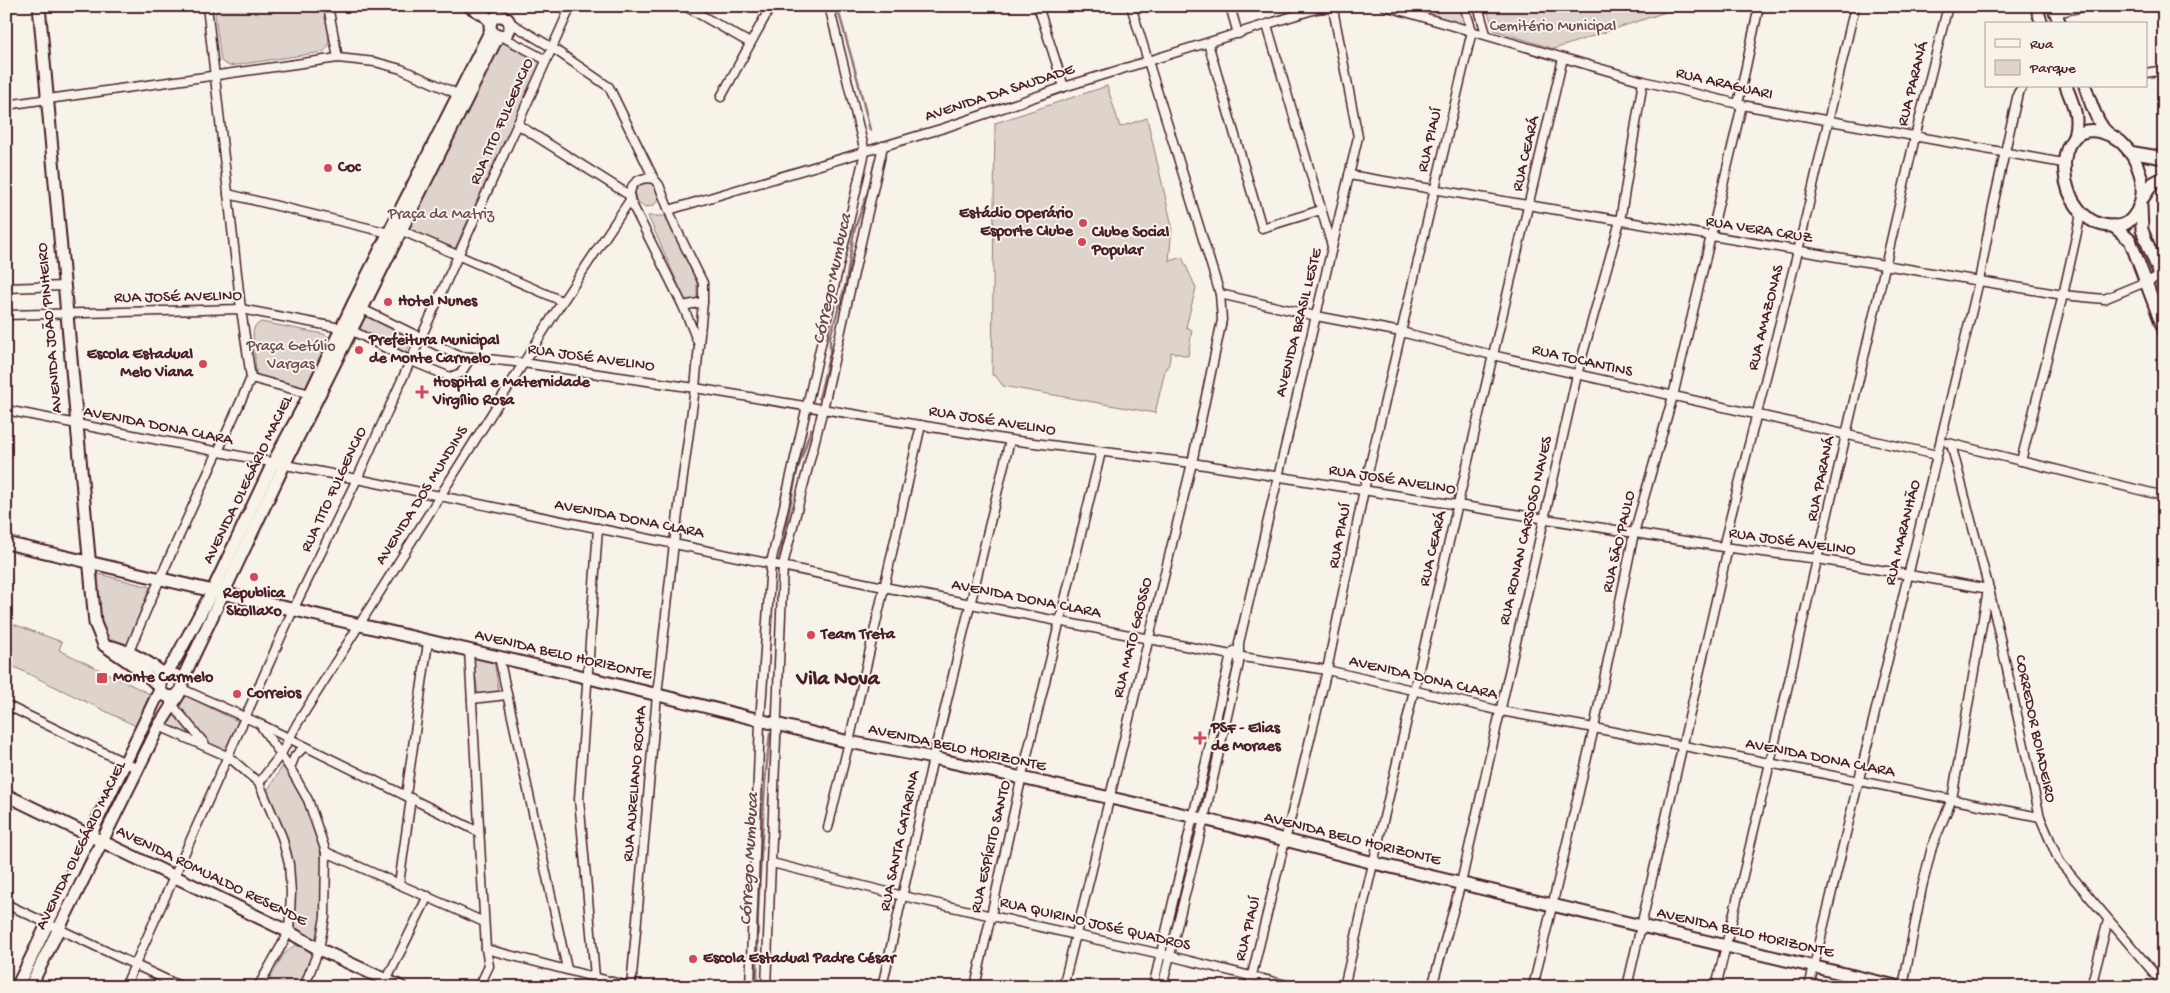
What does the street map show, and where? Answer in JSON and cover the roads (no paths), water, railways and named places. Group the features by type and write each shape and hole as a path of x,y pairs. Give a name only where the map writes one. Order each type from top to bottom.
{"street":[{"name":"AVENIDA JOÃO PINHEIRO","path":"39,6 76,425 96,623 104,645"},
{"path":"129,652 159,579 219,452 251,378 241,309 207,6"},
{"path":"328,6 338,58"},
{"path":"469,6 484,14 499,27 546,60"},
{"path":"484,6 499,27"},
{"name":"RUA TITO FULGENCIO","path":"125,987 293,610 357,478 571,6"},
{"path":"685,6 750,42"},
{"path":"721,97 771,6"},
{"path":"750,987 760,722 771,563 867,151 828,6"},
{"path":"1038,6 1064,87"},
{"name":"RUA MATO GROSSO","path":"1063,987 1192,463 1222,320 1220,294 1131,6"},
{"path":"1230,6 1238,34"},
{"name":"RUA ARAGUARI","path":"1384,6 1643,81 1740,104 1828,122 2063,163"},
{"path":"1464,6 1472,31"},
{"path":"1478,6 1486,34"},
{"name":"RUA SÃO PAULO","path":"1533,987 1594,728 1634,533 1672,396 1711,237 1759,6"},
{"name":"RUA AMAZONAS","path":"1627,987 1684,746 1726,548 1757,414 1798,251 1855,6"},
{"name":"RUA PARANÁ","path":"1716,987 1818,559 1845,434 1887,265 1915,137 1948,6"},
{"path":"2036,6 2041,22"},
{"path":"2057,14 2088,6"},
{"name":"AVENIDA DA SAUDADE","path":"669,210 867,151 1315,8 1336,7"},
{"name":"AVENIDA BRASIL LESTE","path":"1153,987 1185,856 1199,819 1240,657 1239,642 1358,137 1336,7"},
{"path":"1267,24 1333,247"},
{"name":"RUA AURELIANO ROCHA","path":"499,27 551,47 609,87 654,179 659,185 675,226 703,282 703,302 695,388 674,543 657,695 631,987"},
{"name":"AVENIDA OLEGÁRIO MACIEL","path":"96,839 125,762 164,694 181,688 217,593 279,464 315,395 394,230 499,27"},
{"name":"RUA PIAUÍ","path":"1248,987 1286,842 1327,670 1364,490 1472,31"},
{"path":"1208,43 1262,228 1321,210"},
{"path":"6,105 338,58 374,62 401,69 463,96"},
{"name":"RUA CEARÁ","path":"1344,987 1563,58"},
{"path":"2148,73 2164,70"},
{"name":"RUA RONAN CARSOSO NAVES","path":"1432,987 1461,883 1577,374 1620,221 1643,81"},
{"name":"RUA MARANHÃO","path":"1809,987 1980,281 2004,153 2018,93 2022,88"},
{"path":"2067,88 2077,116 2077,127 2073,139"},
{"path":"2086,88 2097,119 2109,135"},
{"path":"517,124 630,197 699,345"},
{"path":"2021,461 2080,219 2079,211 2067,185 2063,163 2068,146 2082,132 2089,130 2109,135 2122,143 2140,174 2143,185 2142,230 2162,281"},
{"path":"766,987 783,565 823,409 881,146"},
{"path":"2128,152 2164,158"},
{"name":"RUA VERA CRUZ","path":"1349,176 1711,237 2104,300 2146,283 2162,281"},
{"path":"2079,211 2092,221 2102,225 2126,224 2131,221 2153,183 2164,177"},
{"name":"AVENIDA DOS MUNDINS","path":"259,783 281,754 359,625 523,363 630,197 636,181 642,178 654,179"},
{"path":"228,194 394,230 459,254 562,301"},
{"path":"2113,226 2130,240 2164,330"},
{"path":"6,288 64,286"},
{"name":"RUA TOCANTINS","path":"1220,294 1316,316 1400,332 1492,356 1757,414 1937,456"},
{"path":"682,306 703,302"},
{"path":"357,306 459,356 471,357"},
{"name":"RUA JOSÉ AVELINO","path":"6,315 241,309 346,329 409,360 450,377 461,373 471,357 523,363 695,388 1010,440 1192,463 1726,548 1818,559 1988,589"},
{"path":"251,378 315,395"},
{"name":"AVENIDA DONA CLARA","path":"6,410 357,478 884,587 1240,657 1327,670 1500,711 2040,817"},
{"path":"828,828 921,425"},
{"name":"RUA SANTA CATARINA","path":"882,987 933,758 1010,440"},
{"path":"1941,441 2164,496"},
{"name":"CORREDOR BOIADEIRO","path":"1951,444 1988,589 2040,817 2060,861 2164,985"},
{"name":"RUA ESPÍRITO SANTO","path":"975,987 1022,780 1101,452"},
{"path":"595,977 580,799 598,528"},
{"name":"AVENIDA BELO HORIZONTE","path":"6,544 588,678 760,722 933,758 1022,780 1199,819 1286,842 1902,987"},
{"path":"1902,987 1932,847 1952,799 1988,589"},
{"name":"AVENIDA OLEGÁRIO MACIEL","path":"17,987 53,926 96,839 138,769 160,726 164,694 160,681 166,675 217,593"},
{"path":"398,884 428,642"},
{"name":"AVENIDA BRASIL LESTE","path":"1162,987 1194,858 1199,819 1231,655 1239,642"},
{"path":"104,645 129,652 156,667 166,675 175,675 181,688 260,724 479,832"},
{"path":"104,645 142,671 164,694 205,745"},
{"path":"469,650 484,922 489,966 479,987"},
{"path":"499,657 567,969"},
{"path":"472,699 507,695"},
{"path":"6,705 138,769"},
{"path":"260,724 290,768 308,800 326,852 325,916 319,949 304,987"},
{"path":"160,726 229,757 259,783 282,837 289,864 291,892 289,932 258,987"},
{"path":"290,768 295,756 304,747"},
{"name":"AVENIDA ROMUALDO RESENDE","path":"6,795 289,932 385,983 401,987"},
{"path":"326,852 484,922"},
{"path":"1185,856 1194,858"},
{"name":"RUA QUIRINO JOSÉ QUADROS","path":"772,863 903,896 991,914 1295,987"},
{"path":"385,983 428,896"},
{"path":"6,904 182,987"},
{"path":"2092,987 2108,920"},
{"name":"AVENIDA OLEGÁRIO MACIEL","path":"30,987 53,926"},
{"path":"486,950 567,969 631,987"}],"waterway":[{"name":"Córrego Mumbuca","path":"837,6 870,130"},
{"name":"Córrego Mumbuca","path":"819,398 830,353 830,337 846,283 854,231 870,186 874,165"},
{"name":"Córrego Mumbuca","path":"779,562 797,471 811,429"},
{"name":"Córrego Mumbuca","path":"757,987 758,911 765,782 770,733"}],"place":[{"name":"Coc","path":"328,168"},
{"name":"Estádio Operário Esporte Clube","path":"1083,223"},
{"name":"Clube Social Popular","path":"1082,242"},
{"name":"Hotel Nunes","path":"388,302"},
{"name":"Prefeitura Municipal de Monte Carmelo","path":"359,350"},
{"name":"Escola Estadual Melo Viana","path":"203,364"},
{"name":"Hospital e Maternidade Virgílio Rosa","path":"422,392"},
{"name":"Republica Skollaxo","path":"254,577"},
{"name":"Team Treta","path":"811,635"},
{"name":"Monte Carmelo","path":"102,678"},
{"name":"Correios","path":"237,694"},
{"name":"PSF - Elias de Moraes","path":"1200,738"},
{"name":"Escola Estadual Padre César","path":"693,959"}],"district":[{"name":"Vila Nova","path":"838,680"}],"park label":[{"name":"Cemitério Municipal","path":"1553,27"},
{"name":"Praça da Matriz","path":"441,215"},
{"name":"Praça Getúlio Vargas","path":"291,356"}]}
